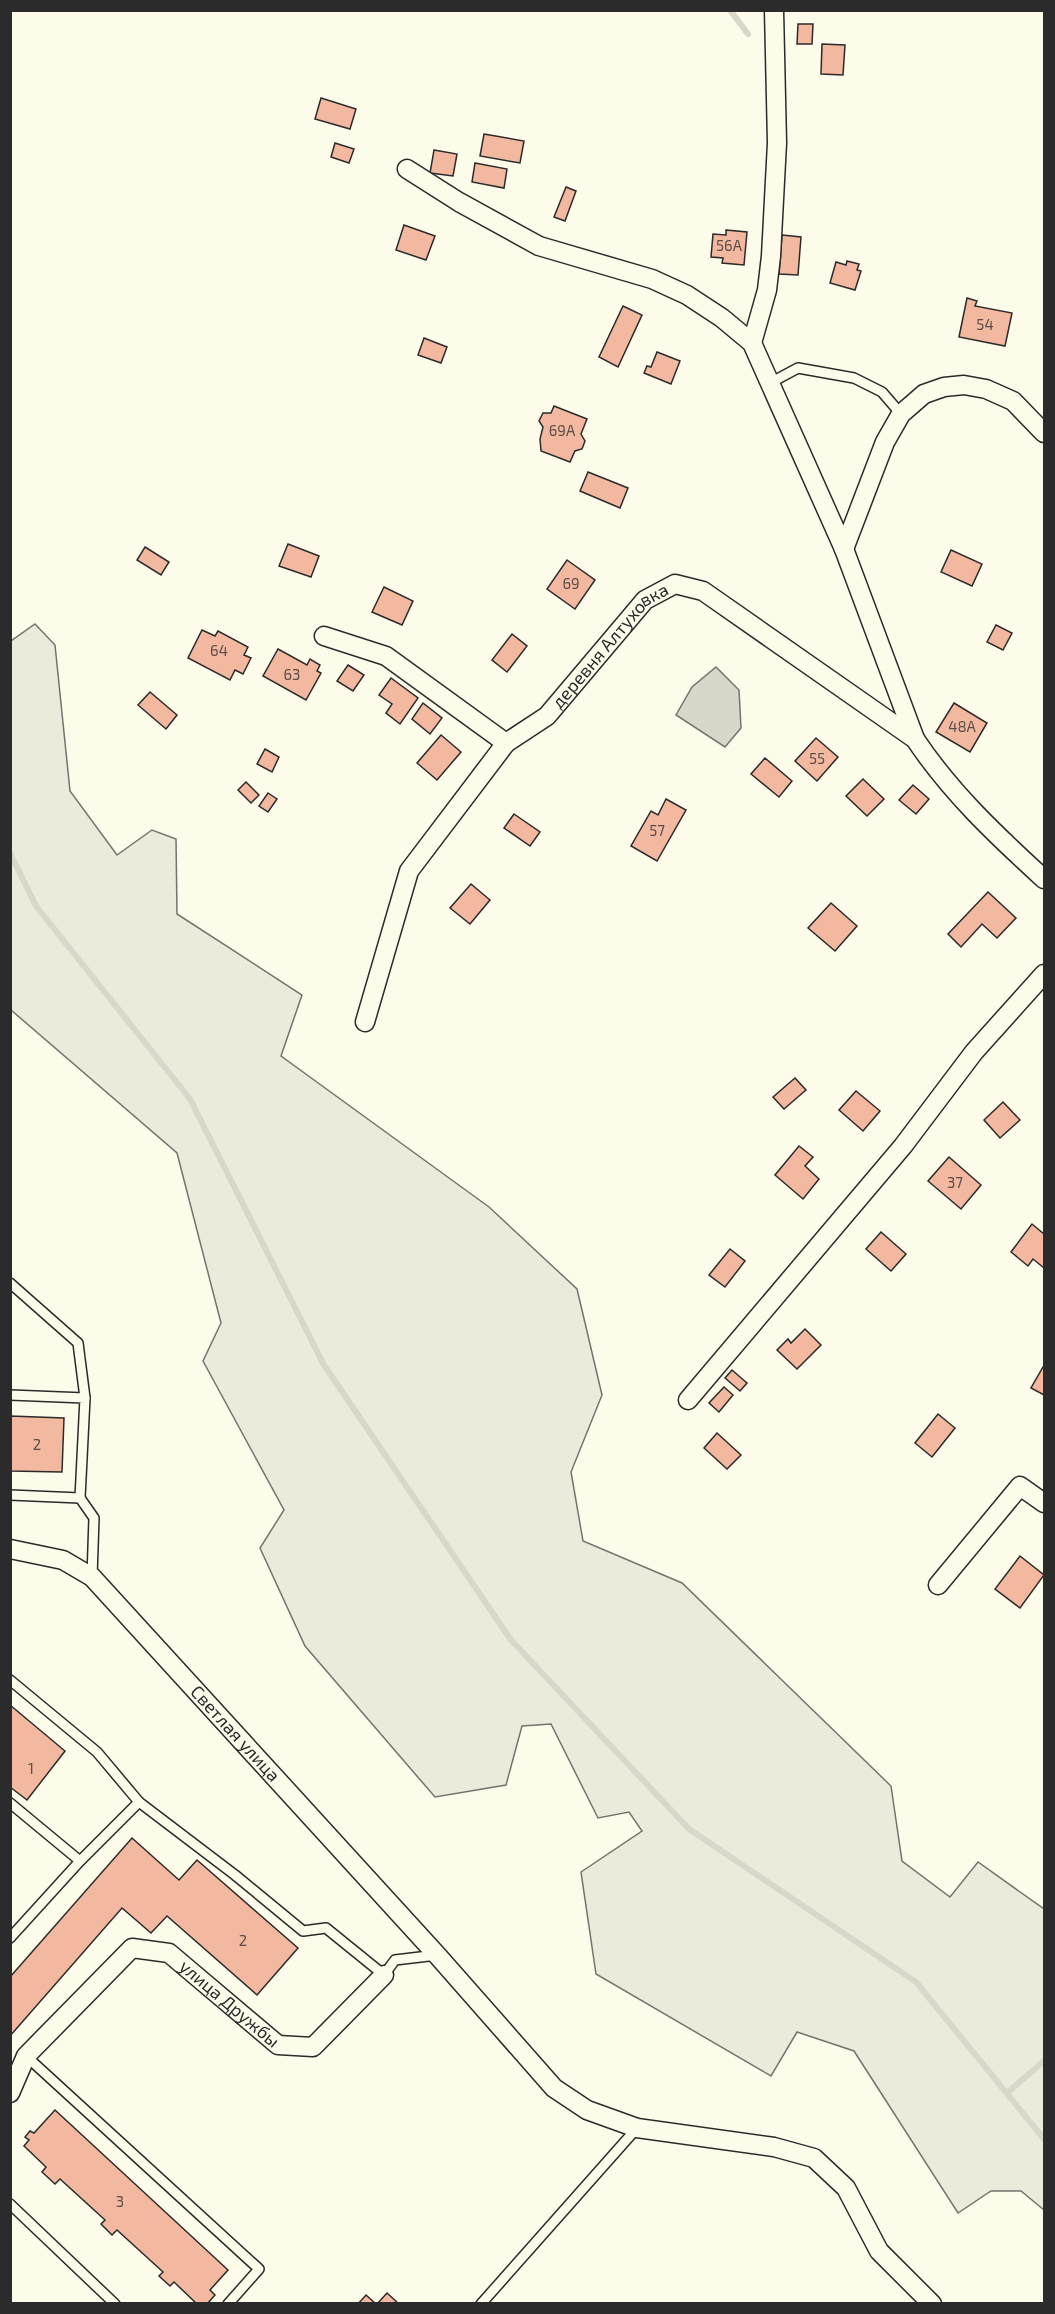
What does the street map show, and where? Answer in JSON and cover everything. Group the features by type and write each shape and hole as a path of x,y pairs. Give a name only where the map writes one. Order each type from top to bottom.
{"street":[{"path":"752,343 767,290 771,256 777,143 772,13"},
{"path":"407,169 459,202 539,246 652,279 687,296 722,318 752,343 844,549 915,739"},
{"path":"844,549 885,442 901,414 924,394 944,387 964,385 986,389 1013,401 1044,433"},
{"name":"деревня Алтуховка","path":"365,1022 409,871 506,743 547,716 645,600 675,584 703,591 915,739 932,765 987,827 1044,879"},
{"path":"324,636 386,656 506,743"},
{"path":"688,1401 903,1146 974,1052 1044,974"},
{"path":"938,1585 1020,1486 1044,1503"},
{"name":"Светлая улица","path":"10,1549 63,1560 92,1577 437,1955 554,2088 587,2110 637,2128 774,2147 814,2158 846,2188 879,2251 932,2304"},
{"name":"улица Дружбы","path":"10,2093 26,2056 132,1948 170,1953 278,2045 313,2047 384,1975"}],"lane":[{"path":"770,383 798,368 854,378 882,392 901,414"},
{"path":"10,1282 78,1343 85,1398 80,1498 94,1518 92,1577"},
{"path":"10,1395 85,1398"},
{"path":"10,1495 80,1498"},
{"path":"10,1680 97,1752 139,1802 235,1875 303,1931 326,1928 384,1975 395,1960 437,1955"},
{"path":"10,1938 80,1861 139,1802"},
{"path":"10,1803 80,1861"},
{"path":"26,2056 259,2269 228,2304"},
{"path":"481,2304 637,2128"},
{"path":"10,2204 115,2304"}],"shaded area":[{"path":"35,624 55,645 70,791 117,855 152,830 176,839 177,914 302,995 281,1056 489,1207 577,1289 602,1395 571,1472 583,1541 682,1583 891,1786 902,1861 950,1897 978,1862 1044,1909 1044,2210 1021,2191 991,2191 958,2213 854,2051 797,2032 771,2076 596,1974 581,1872 642,1831 629,1812 598,1818 551,1724 522,1726 506,1785 435,1797 305,1646 260,1548 284,1510 203,1361 221,1323 177,1153 11,1010 11,641"},
{"path":"716,667 739,690 741,728 725,747 676,715 692,687"}],"building":[{"path":"798,24 813,24 812,44 797,44"},
{"path":"822,44 845,45 843,75 821,74"},
{"path":"321,98 356,109 350,129 315,119"},
{"path":"484,134 524,141 520,163 480,156"},
{"path":"335,143 354,149 349,163 331,157"},
{"path":"434,150 457,154 453,176 430,173"},
{"path":"475,163 507,169 504,188 472,182"},
{"path":"566,187 576,191 565,221 554,217"},
{"path":"404,225 435,236 426,260 396,250"},
{"path":"726,230 747,232 744,265 722,263 723,258 711,257 713,234 726,235"},
{"path":"782,235 801,237 798,275 779,274"},
{"path":"847,261 859,264 857,270 861,271 855,290 830,283 836,262 846,265"},
{"path":"967,298 977,301 975,306 1012,313 1005,346 959,337"},
{"path":"623,306 642,315 618,367 599,357"},
{"path":"424,338 447,347 441,363 418,355"},
{"path":"657,352 680,361 671,384 644,373 647,366 651,367"},
{"path":"554,406 587,419 581,434 585,441 582,449 575,451 570,462 541,451 540,439 543,427 539,421 543,413 551,413"},
{"path":"588,472 628,488 620,508 580,491"},
{"path":"288,544 319,556 311,577 279,566"},
{"path":"145,547 169,562 161,575 137,560"},
{"path":"951,550 982,564 972,586 941,572"},
{"path":"567,560 595,580 575,609 547,589"},
{"path":"384,587 413,601 402,625 372,612"},
{"path":"996,625 1012,633 1003,650 987,642"},
{"path":"202,630 215,636 218,631 248,647 244,655 251,658 243,674 235,670 230,680 188,658"},
{"path":"512,634 527,646 507,672 492,660"},
{"path":"278,649 307,665 310,659 320,665 317,671 321,673 306,700 263,676"},
{"path":"348,665 364,675 353,691 337,681"},
{"path":"391,678 418,698 400,724 386,713 392,704 379,695"},
{"path":"150,692 177,715 166,729 138,705"},
{"path":"423,703 442,718 430,734 412,719"},
{"path":"954,703 987,723 970,752 936,732"},
{"path":"441,735 461,752 437,780 417,763"},
{"path":"816,738 838,757 817,781 795,761"},
{"path":"265,749 279,757 272,772 257,764"},
{"path":"765,758 792,781 779,797 751,774"},
{"path":"863,779 884,799 867,816 846,796"},
{"path":"246,782 259,795 251,803 238,790"},
{"path":"913,785 929,799 916,814 899,800"},
{"path":"268,793 277,799 268,812 259,806"},
{"path":"666,799 686,810 657,861 631,846 651,811 658,815"},
{"path":"514,814 540,832 530,846 504,828"},
{"path":"471,884 490,900 470,924 450,908"},
{"path":"988,892 1016,918 997,938 982,924 961,947 948,934"},
{"path":"831,903 857,926 835,951 808,928"},
{"path":"795,1078 806,1090 784,1109 773,1097"},
{"path":"856,1091 880,1111 863,1131 839,1110"},
{"path":"1003,1102 1020,1120 1000,1138 984,1120"},
{"path":"799,1146 813,1157 805,1166 819,1179 803,1199 775,1175"},
{"path":"949,1157 981,1185 961,1209 928,1181"},
{"path":"1032,1224 1044,1234 1044,1268 1033,1259 1028,1266 1011,1252"},
{"path":"881,1232 906,1254 891,1271 866,1249"},
{"path":"730,1249 745,1261 725,1287 709,1275"},
{"path":"805,1329 821,1345 797,1369 777,1350 788,1339 791,1343"},
{"path":"1044,1367 1044,1395 1031,1388"},
{"path":"732,1370 747,1383 740,1391 725,1378"},
{"path":"724,1387 733,1395 719,1412 709,1403"},
{"path":"938,1414 955,1428 932,1457 915,1443"},
{"path":"10,1416 64,1418 62,1472 10,1471"},
{"path":"717,1433 741,1455 727,1469 704,1448"},
{"path":"1020,1556 1044,1575 1020,1608 995,1589"},
{"path":"10,1705 65,1751 27,1800 10,1787"},
{"path":"132,1838 179,1880 197,1860 298,1948 257,1995 167,1916 151,1933 122,1908 10,2036 10,1977"},
{"path":"55,2110 228,2270 210,2290 215,2295 207,2304 197,2304 174,2282 170,2286 159,2276 163,2272 117,2230 112,2235 101,2224 105,2220 60,2179 55,2184 42,2172 46,2167 24,2146 29,2140 25,2137 30,2131 34,2133"},
{"path":"387,2293 399,2304 377,2304"},
{"path":"366,2295 376,2304 358,2304"}],"waterway":[{"path":"730,10 748,34"},
{"path":"10,853 36,906 190,1099 324,1365 511,1640 689,1829 916,1982 1044,2139"},
{"path":"1007,2093 1044,2061"}]}
